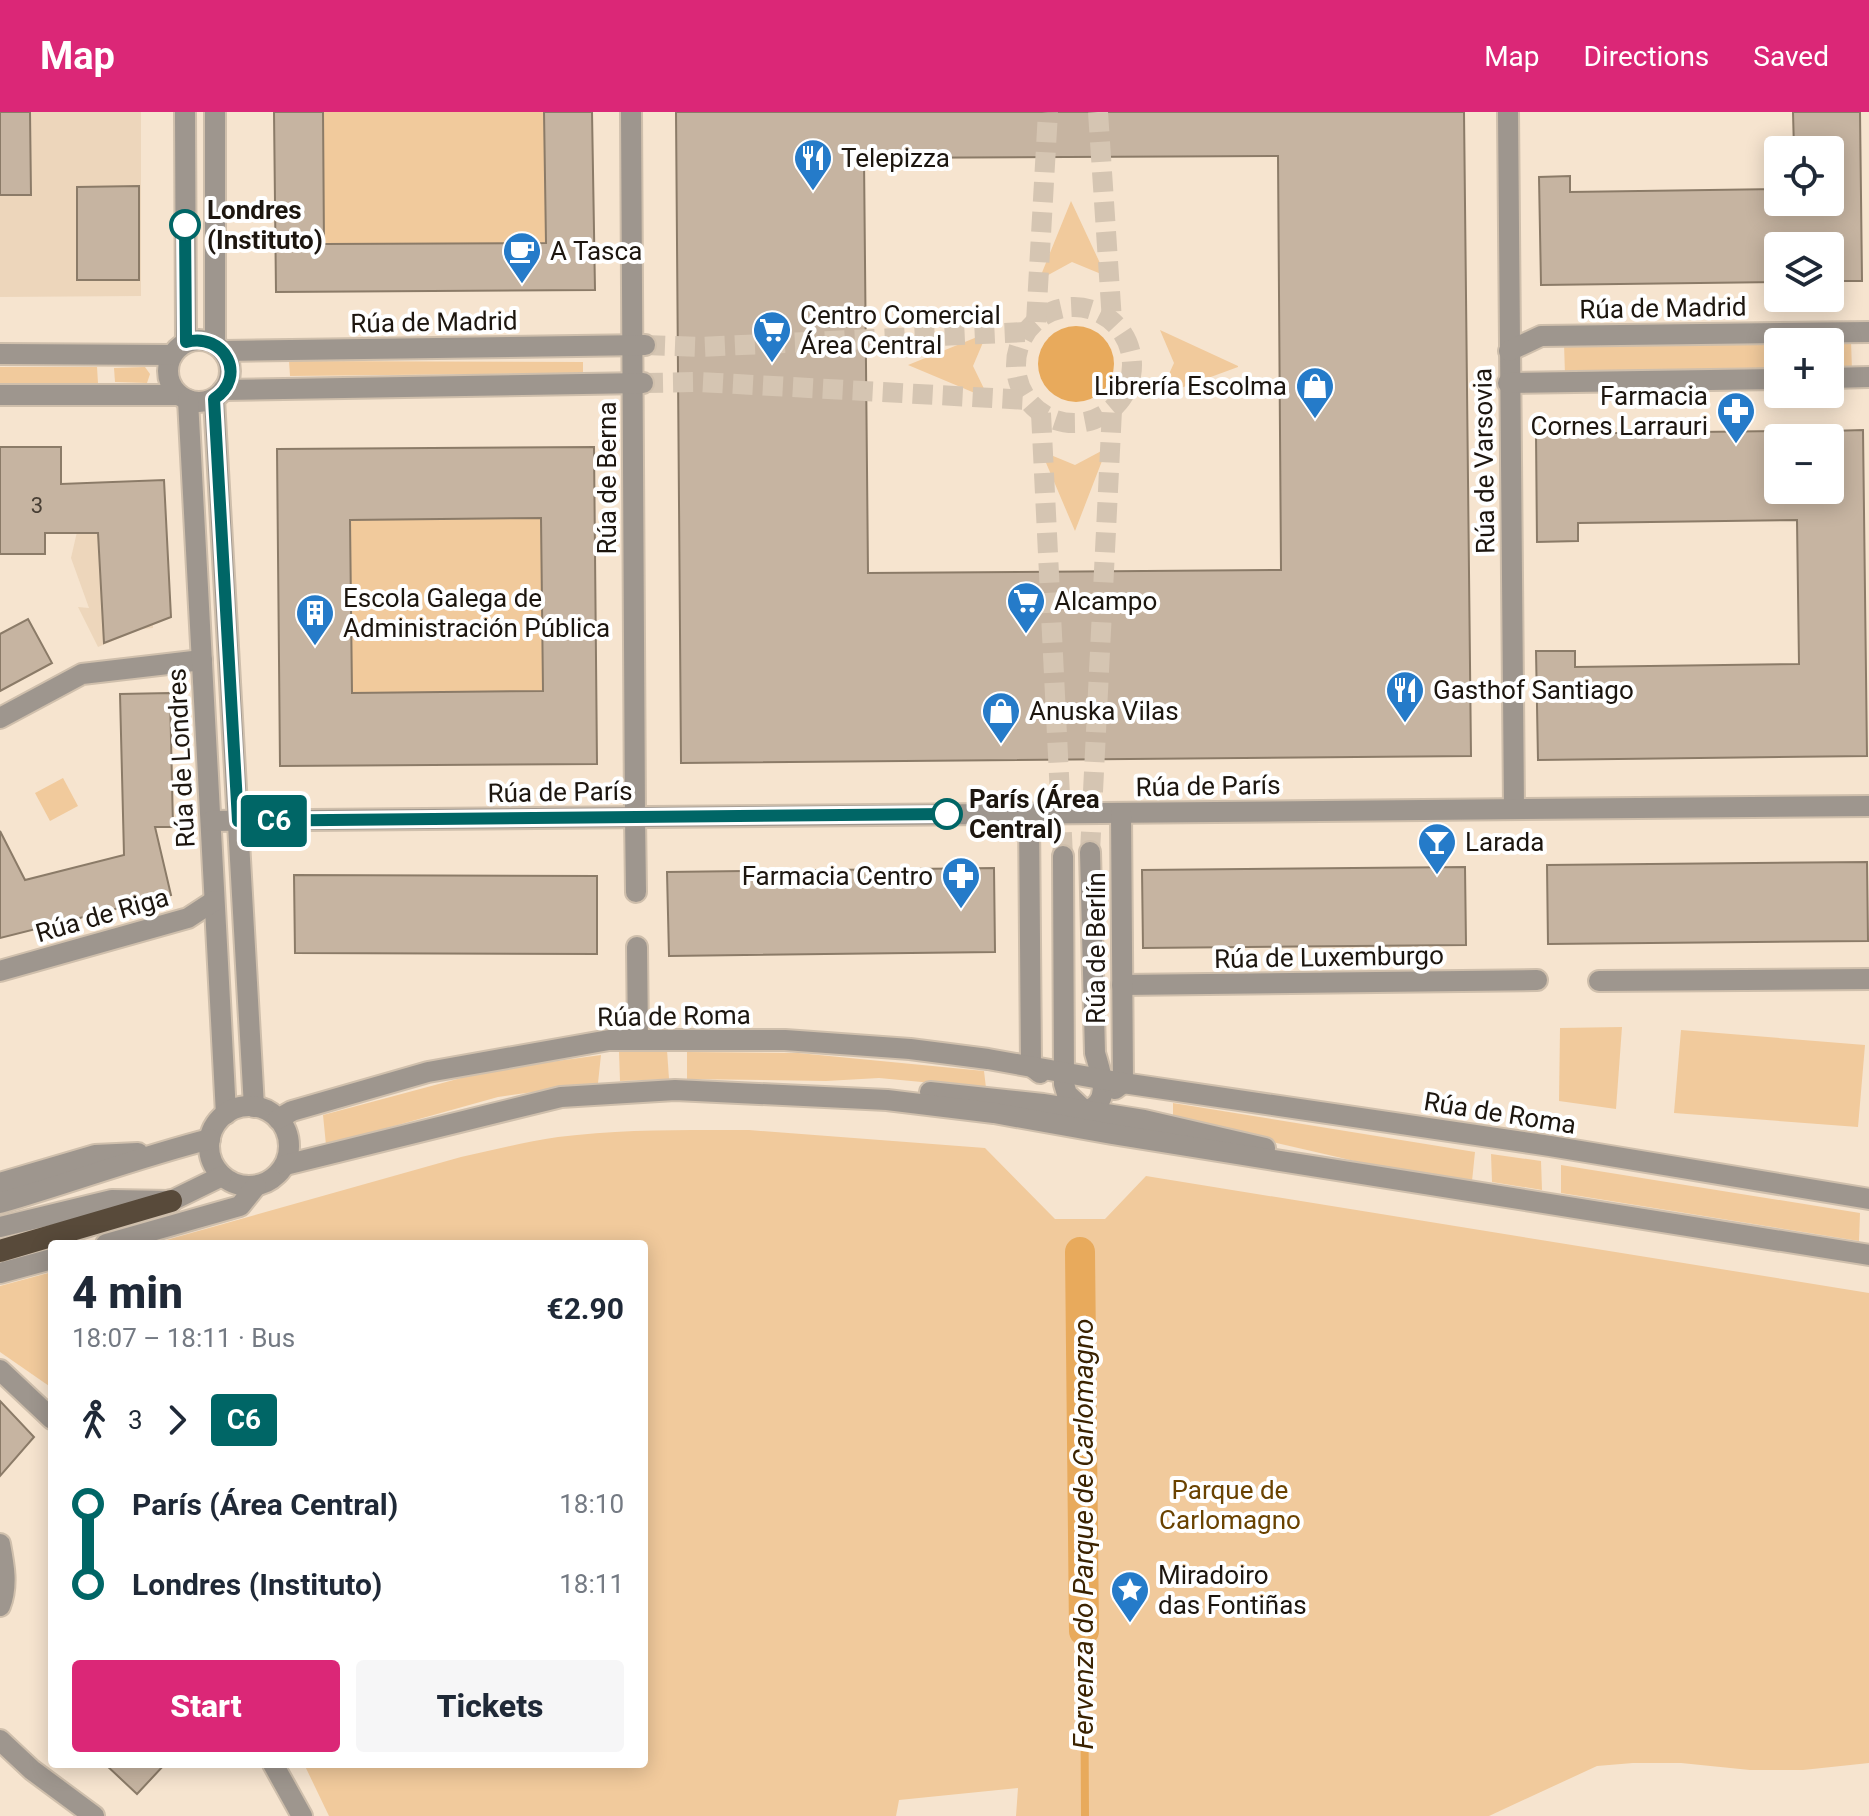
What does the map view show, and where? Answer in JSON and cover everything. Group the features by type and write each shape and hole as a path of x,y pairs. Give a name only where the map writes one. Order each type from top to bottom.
{"highway":[{"path":"0,1251 171,1201"}],"street":[{"name":"Rúa de Londres","path":"185,112 179,348 168,376 183,397 202,660 226,1114"},
{"name":"Rúa de Londres","path":"215,112 219,348 230,366 228,383 218,394 254,1107"},
{"name":"Rúa de Berna","path":"631,112 638,345 636,892"},
{"name":"Rúa de Varsovia","path":"1508,112 1514,809"},
{"name":"Rúa de Madrid","path":"1509,351 1541,336 1869,332"},
{"path":"0,354 179,348 196,339 219,348"},
{"name":"Rúa de Madrid","path":"219,348 638,345"},
{"path":"1844,378 1869,377"},
{"path":"1508,383 1764,379"},
{"path":"0,395 183,397 196,402 218,394 638,383"},
{"path":"0,718 82,674 202,660"},
{"name":"Rúa de París","path":"211,821 1869,806"},
{"name":"Rúa de Berlín","path":"1109,1087 1122,985 1121,813"},
{"path":"1029,814 1031,1066"},
{"name":"Rúa de Berlín","path":"1090,852 1095,1053 1109,1087"},
{"name":"Rúa de Berlín","path":"1063,856 1064,1071"},
{"name":"Rúa de Riga","path":"0,971 188,918 214,901"},
{"path":"637,947 638,1040"},
{"path":"1599,981 1869,979"},
{"name":"Rúa de Luxemburgo","path":"1122,985 1537,980"},
{"name":"Rúa de Roma","path":"278,1119 301,1108 428,1072 609,1040 800,1041 910,1049 1031,1066 1064,1071 1109,1087 1518,1141 1869,1199"},
{"name":"Rúa de Roma","path":"1031,1066 1085,1111"},
{"path":"1064,1071 1067,1094"},
{"path":"1085,1111 1096,1108 1109,1087"},
{"path":"285,1165 561,1097 675,1090 855,1099 994,1113 1869,1255"},
{"path":"855,1099 897,1090 975,1096 1085,1111 1256,1144 1317,1167"},
{"path":"120,1240 240,1206 256,1186 278,1175 285,1165 289,1142 278,1119 264,1109 235,1109 218,1121 210,1139 210,1153 222,1176 232,1183 256,1186"},
{"path":"0,1203 210,1139"},
{"path":"6,1179 95,1155 158,1153"},
{"path":"0,1227 112,1200 171,1201 222,1176"},
{"path":"200,1218 216,1199 222,1176"},
{"path":"0,1273 48,1260"},
{"path":"0,1370 48,1415"},
{"path":"0,1544 5,1594 0,1606"},
{"path":"0,1740 32,1770 94,1816"},
{"path":"275,1768 302,1816"}],"shaded area":[{"path":"0,112 141,112 141,296 0,297"},
{"path":"1069,326 1083,326 1097,332 1108,343 1114,364 1111,379 1103,391 1083,402 1069,402 1055,396 1044,385 1038,371 1038,357 1044,343 1055,332"},
{"path":"164,480 171,617 153,624 153,628 141,629 98,647 78,607 89,608 71,558 85,497 96,483"}],"green space":[{"path":"323,112 544,112 546,243 324,244"},
{"path":"1071,201 1106,276 1072,262 1039,280"},
{"path":"1160,330 1238,367 1159,396 1174,363"},
{"path":"987,333 973,366 989,399 908,365"},
{"path":"1844,340 1851,340 1852,372 1844,372"},
{"path":"1764,341 1764,373 1565,375 1564,343"},
{"path":"289,361 583,362 583,373 290,376"},
{"path":"0,367 97,367 98,383 0,383"},
{"path":"145,367 150,374 147,383 115,382 114,368"},
{"path":"1107,448 1075,531 1041,451 1075,465"},
{"path":"541,518 543,691 352,693 350,520"},
{"path":"63,778 78,806 50,821 35,793"},
{"path":"1622,1027 1616,1109 1559,1101 1560,1028"},
{"path":"1681,1030 1865,1045 1858,1127 1674,1113"},
{"path":"667,1050 669,1079 620,1081 619,1052"},
{"path":"687,1052 798,1053 984,1071 986,1088 879,1078 826,1081 687,1079"},
{"path":"601,1055 598,1083 498,1097 326,1145 323,1115 491,1070"},
{"path":"1173,1103 1475,1152 1472,1181 1372,1165 1173,1119"},
{"name":"Parque de Carlomagno","path":"749,1130 985,1148 1055,1219 1105,1219 1146,1176 1869,1293 1869,1763 1803,1770 1750,1770 1681,1763 1597,1766 1489,1816 1016,1816 1018,1788 899,1800 896,1816 329,1816 306,1768 648,1768 648,1240 166,1240 461,1157 533,1141 582,1134"},
{"path":"1491,1154 1541,1161 1542,1190 1492,1182"},
{"path":"1561,1165 1860,1213 1859,1241 1561,1193"},
{"path":"48,1273 48,1385 0,1352 0,1286"}],"building":[{"path":"0,112 30,112 31,195 0,195"},
{"path":"274,112 323,112 324,244 546,243 544,112 592,112 595,290 276,292"},
{"name":"Centro Comercial Área Central","path":"676,112 1464,112 1471,756 681,763","holes":["1278,156 1281,570 868,573 864,158"]},
{"path":"1793,112 1860,112 1862,281 1844,281 1844,232 1764,232 1764,282 1541,285 1539,177 1570,176 1570,192 1764,189 1764,216 1844,216 1844,136 1794,136"},
{"path":"139,186 139,280 77,280 77,187"},
{"path":"1863,430 1867,756 1538,760 1536,651 1575,651 1575,667 1799,664 1797,520 1578,523 1578,541 1537,542 1536,434 1764,431 1764,504 1844,504 1844,431"},
{"path":"0,447 61,447 61,484 164,480 171,617 104,643 98,533 45,533 45,554 0,554"},
{"name":"Escola Galega de Administración Pública","path":"594,447 597,764 280,766 277,449","holes":["541,518 543,691 352,693 350,520"]},
{"path":"28,619 52,663 0,691 0,634"},
{"path":"170,693 173,827 155,827 171,895 0,938 0,831 25,880 124,855 120,694"},
{"path":"1867,862 1868,941 1548,944 1547,865"},
{"path":"1465,867 1466,945 1143,948 1142,870"},
{"path":"994,868 995,952 669,956 667,872"},
{"path":"294,875 597,876 597,954 295,953"},
{"path":"0,1401 34,1437 0,1476"},
{"path":"109,1768 161,1768 137,1794"}],"waterway":[{"name":"Fervenza do Parque de Carlomagno","path":"1080,1252 1084,1631"},
{"name":"Fervenza do Parque de Carlomagno","path":"1084,1631 1085,1816"}],"tunnel":[{"path":"1036,322 1048,112"},
{"path":"1098,112 1112,321"},
{"path":"1074,307 1096,312 1115,324 1127,343 1132,365 1127,387 1115,406 1096,418 1074,423 1052,418 1033,406 1021,387 1016,365 1021,343 1033,324 1052,312 1074,307"},
{"path":"645,345 699,347 1026,332"},
{"path":"643,383 700,382 1028,400"},
{"path":"1090,852 1112,410"},
{"path":"1041,413 1063,856"}],"bus line":[{"name":"C6","path":"185,225 186,342 196,339 215,344 228,358 230,366 228,383 214,399 238,821 947,814"}],"place":[{"name":"Telepizza","path":"813,192"},
{"name":"Londres (Instituto)","path":"185,225"},
{"name":"A Tasca","path":"522,285"},
{"name":"Centro Comercial Área Central","path":"772,364"},
{"name":"Librería Escolma","path":"1315,420"},
{"name":"Farmacia Cornes Larrauri","path":"1736,445"},
{"name":"Alcampo","path":"1026,635"},
{"name":"Escola Galega de Administración Pública","path":"315,647"},
{"name":"Gasthof Santiago","path":"1405,724"},
{"name":"Anuska Vilas","path":"1001,745"},
{"name":"París (Área Central)","path":"947,814"},
{"name":"Larada","path":"1437,876"},
{"name":"Farmacia Centro","path":"961,910"},
{"name":"Miradoiro das Fontiñas","path":"1130,1624"}]}
